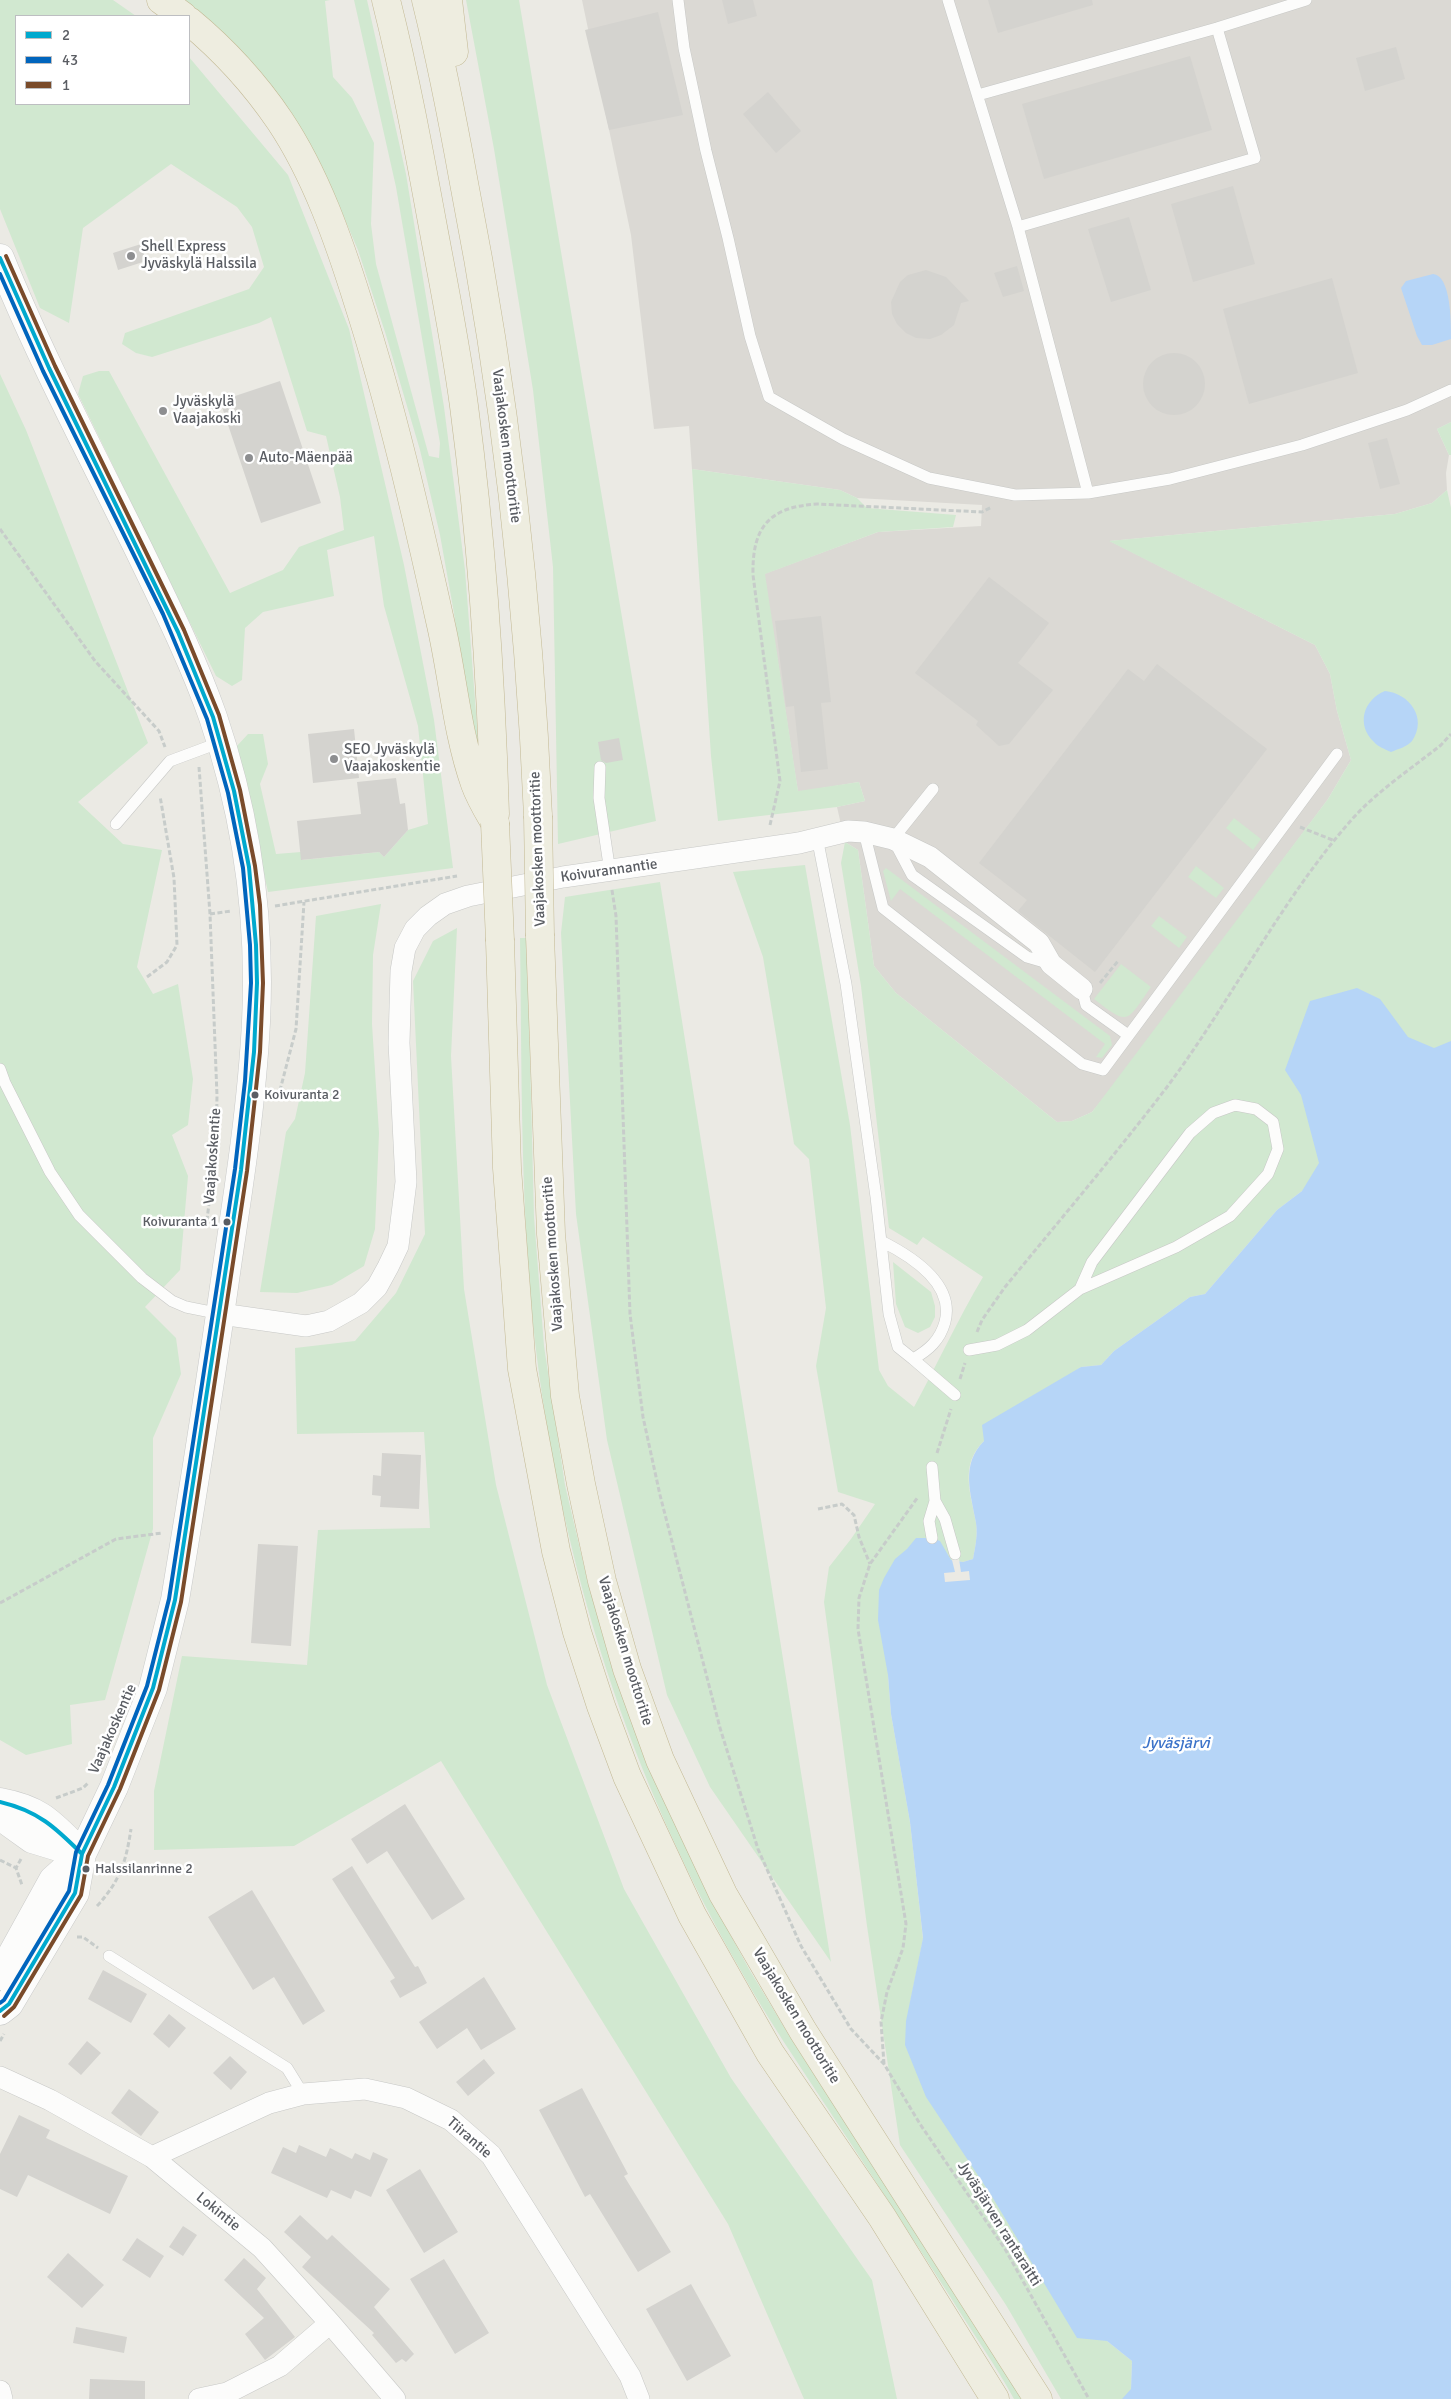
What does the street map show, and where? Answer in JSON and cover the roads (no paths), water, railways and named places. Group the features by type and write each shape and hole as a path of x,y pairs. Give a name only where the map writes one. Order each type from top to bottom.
{"highway":[{"path":"161,0 182,15"},
{"path":"386,0 424,176 463,405 480,546 489,661 507,1168 522,1369 556,1551 577,1632 601,1706 627,1776 692,1915 770,2053 882,2216 995,2399"},
{"name":"Vaajakosken moottoritie","path":"426,0 452,116 481,266 512,480 530,669 538,816 540,936 551,1234 565,1396 580,1484 602,1581 628,1669 660,1760 723,1894 803,2031 1038,2399"},
{"path":"448,0 454,50 452,116"},
{"path":"190,22 246,76 281,123 314,184 344,257 378,365 414,499 462,733 476,785 495,824"}],"main road":[{"name":"Vaajakoskentie","path":"0,258 46,361 159,592 202,688 209,746 236,798 247,853 253,910 256,1018 250,1099 220,1314 182,1563 166,1646 150,1697 114,1787 82,1854 75,1893 55,1930 9,2004 0,2011"},
{"path":"0,1802 16,1805 37,1827"},
{"path":"0,1816 37,1827 82,1854"},
{"name":"Vaajakoskentie","path":"0,1976 53,1880 82,1854"}],"street":[{"name":"Koivurannantie","path":"220,1314 306,1326 329,1321 361,1303 377,1287 388,1268 398,1246 406,1182 399,1043 400,971 405,948 415,929 428,916 445,904 468,896 562,877 610,872 799,843 817,837 848,831 864,832 893,839 930,857 1039,943 1051,964 1082,989"},
{"name":"Lokintie","path":"0,2077 50,2100 152,2157 262,2248 330,2323 394,2399"},
{"name":"Tiirantie","path":"152,2157 269,2103 303,2094 365,2089 406,2098 451,2120 491,2155 630,2376 639,2399"},
{"path":"199,2399 227,2393 280,2366 330,2323"},
{"path":"0,2391 2,2399"}],"lane":[{"path":"678,0 684,48 706,151 750,336 769,397 843,439 929,478 1015,495 1088,493 1170,479 1302,445 1407,410 1451,390"},
{"path":"948,0 1018,228 1088,493"},
{"path":"978,95 1217,28 1306,0"},
{"path":"1018,228 1255,158 1217,28"},
{"path":"116,824 170,761 209,746"},
{"path":"864,832 883,908 1082,1064 1103,1070 1336,754"},
{"path":"600,767 599,798 610,872"},
{"path":"893,839 933,789"},
{"path":"817,837 846,984 881,1241 888,1314 898,1347 955,1395"},
{"path":"1082,989 1086,1004 1128,1035"},
{"path":"0,1069 5,1083 50,1172 79,1215 142,1278 172,1301 186,1307 220,1314"},
{"path":"969,1350 997,1345 1027,1330 1080,1290 1203,1233 1230,1216 1268,1174 1278,1149 1273,1122 1256,1108 1235,1105 1214,1113 1190,1133 1092,1262 1080,1290"},
{"path":"881,1241 903,1252 930,1275 945,1293 948,1312 943,1328 927,1351 913,1359"},
{"path":"932,1467 935,1501 930,1521 932,1538"},
{"path":"935,1501 946,1519 955,1554"},
{"path":"109,1956 287,2068 303,2094"}],"water":[{"path":"1433,274 1439,277 1447,290 1451,339 1432,345 1422,345 1417,336 1401,288 1406,281"},
{"path":"1385,691 1402,696 1414,708 1418,724 1412,741 1391,752 1374,742 1368,735 1364,721 1364,714 1371,700"},
{"name":"Jyväsjärvi","path":"1357,988 1380,999 1408,1037 1434,1048 1451,1041 1451,2399 1122,2399 1131,2389 1132,2361 1107,2341 1077,2338 991,2195 926,2097 905,2045 906,2021 923,1938 910,1822 891,1714 888,1675 878,1620 879,1590 895,1559 916,1538 932,1538 940,1541 951,1560 963,1562 973,1559 977,1528 969,1480 972,1460 984,1441 982,1425 1081,1367 1101,1365 1114,1351 1190,1297 1205,1294 1277,1210 1302,1191 1319,1163 1301,1095 1285,1070 1310,1001"}],"place":[{"name":"Shell Express Jyväskylä Halssila","path":"131,256"},
{"name":"Jyväskylä Vaajakoski","path":"163,411"},
{"name":"Auto-Mäenpää","path":"249,458"},
{"name":"SEO Jyväskylä Vaajakoskentie","path":"334,759"},
{"name":"Koivuranta 2","path":"255,1095"},
{"name":"Koivuranta 1","path":"227,1222"},
{"name":"Halssilanrinne 2","path":"86,1869"}]}
